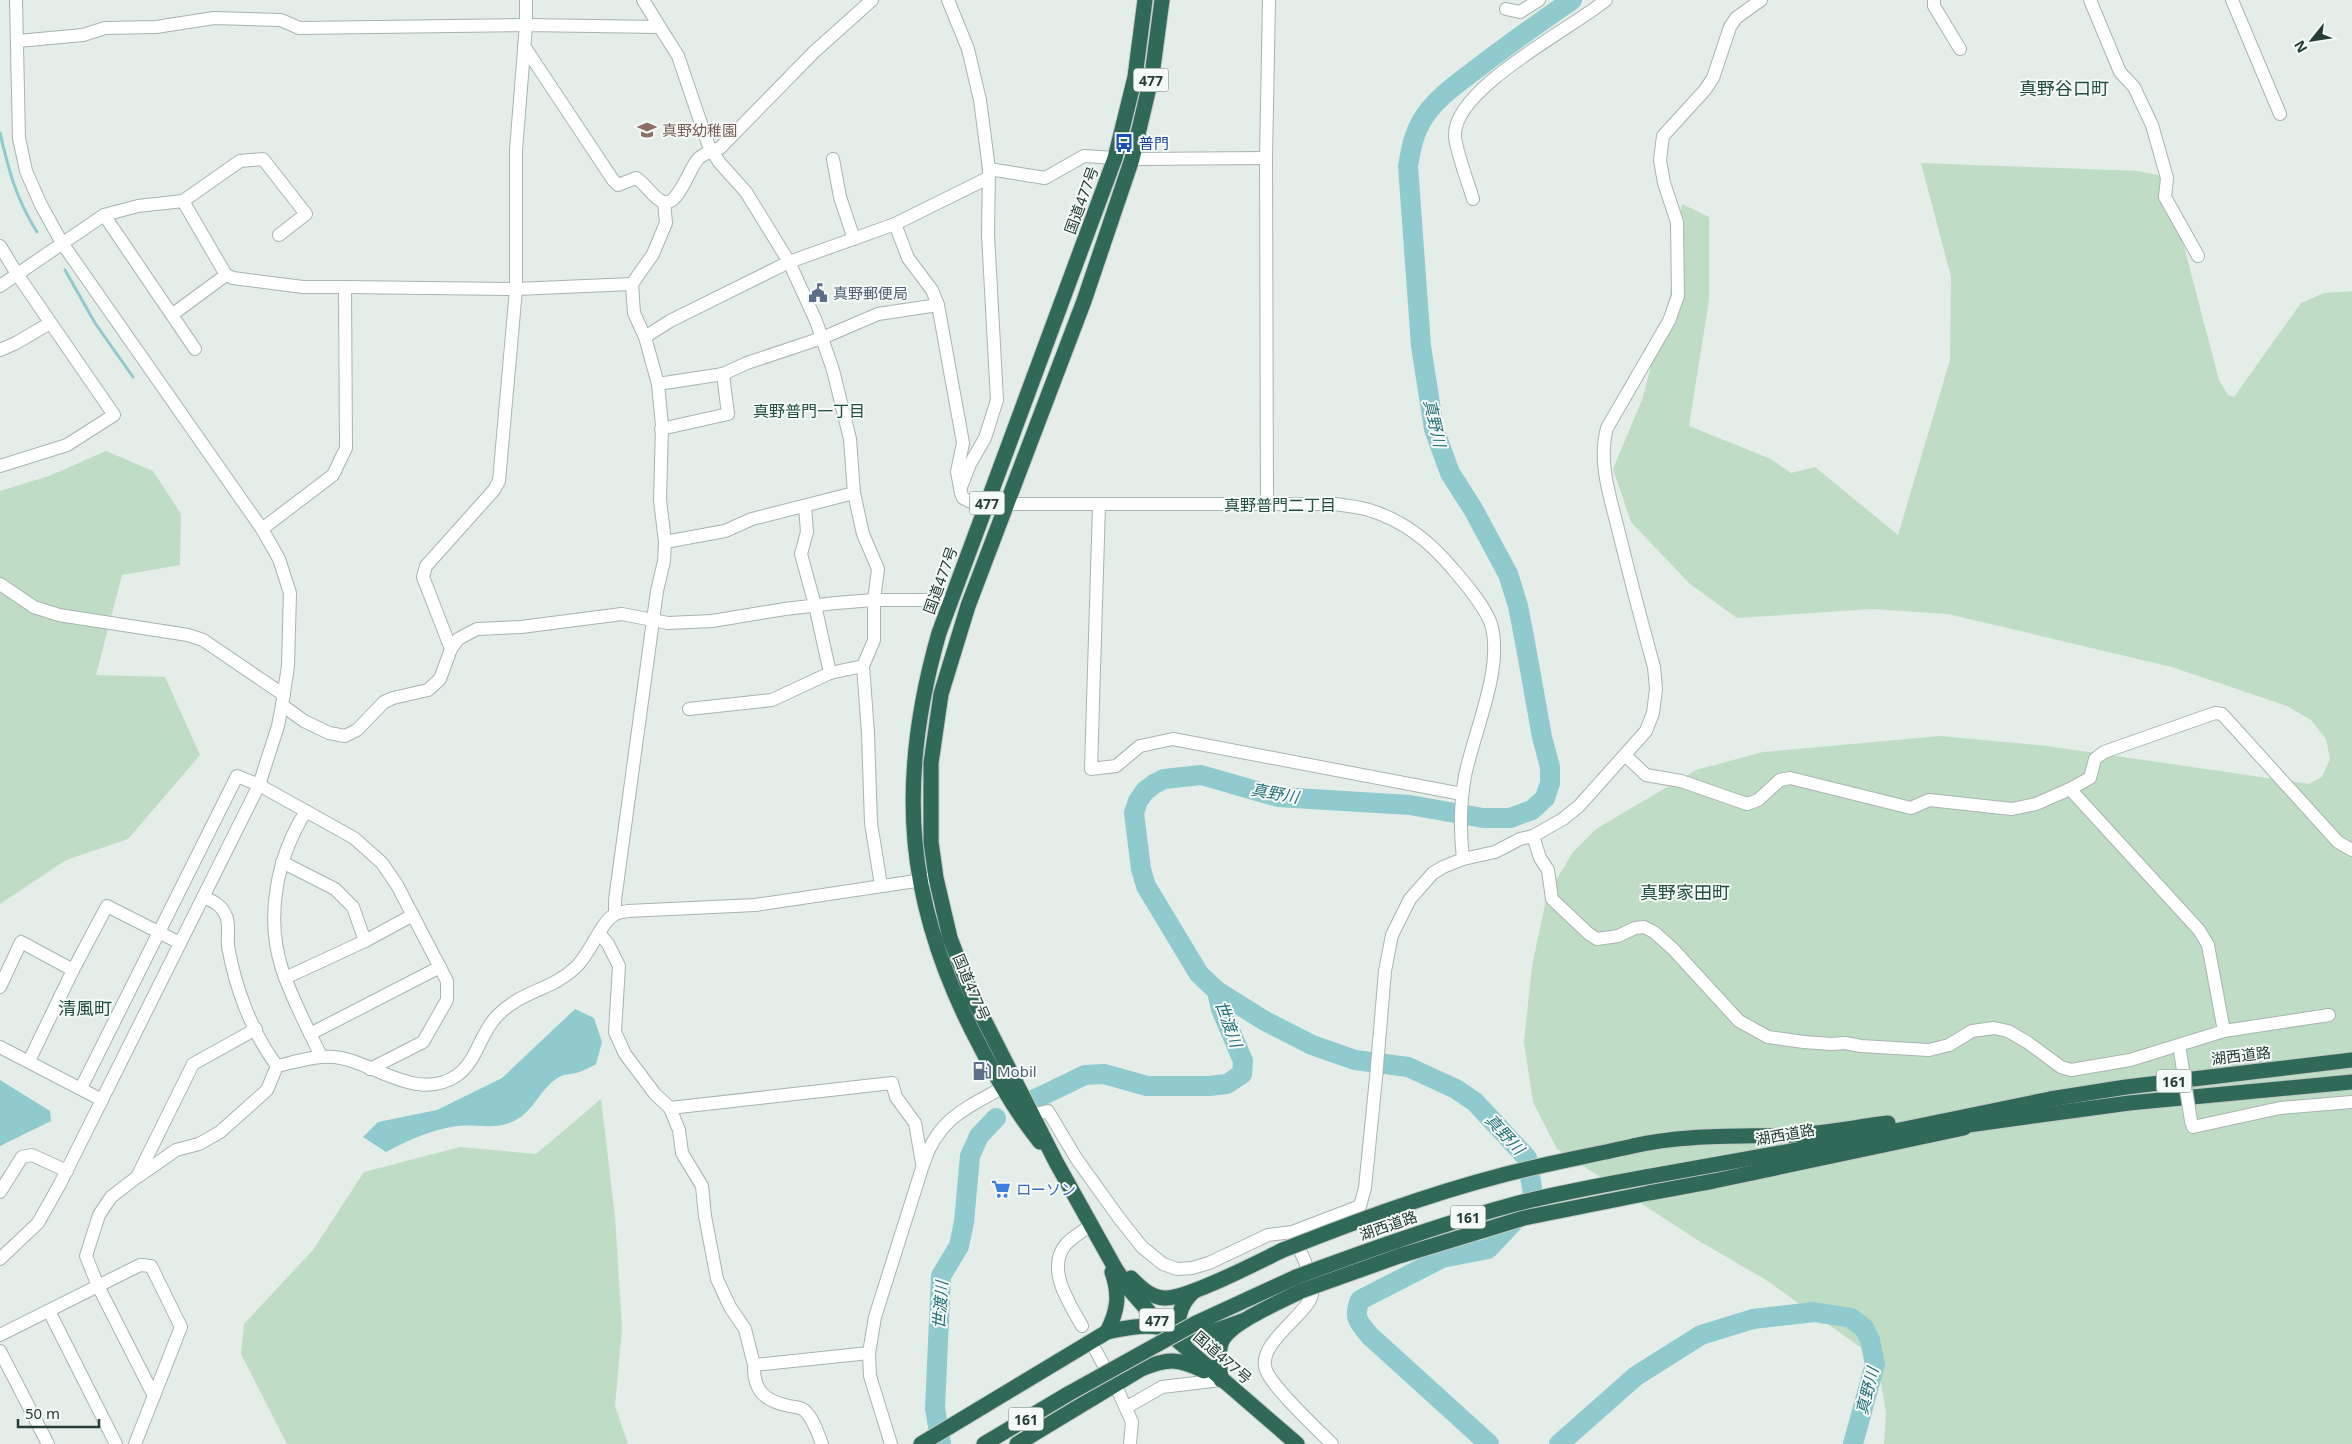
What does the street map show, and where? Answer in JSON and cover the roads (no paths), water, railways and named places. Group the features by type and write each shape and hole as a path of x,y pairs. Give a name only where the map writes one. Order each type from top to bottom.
{"highway":[{"name":"国道477号","path":"1027,1116 1002,1088 962,1012 931,927 919,880 913,824 914,754 923,693 950,600 1114,158 1134,77 1145,0"},
{"name":"国道477号","path":"1162,0 1152,75 1132,158 1084,302 968,606 941,694 934,738 930,796 931,842 936,878 950,938 966,981 1027,1116 1056,1162 1090,1225 1129,1289 1163,1328 1183,1342 1221,1380 1297,1444"},
{"name":"湖西道路","path":"984,1444 1068,1394 1196,1323 1299,1284 1396,1240 1473,1216 1556,1194 1999,1114 2126,1087 2352,1060"},
{"name":"湖西道路","path":"1999,1114 2352,1082"},
{"path":"1101,1243 1130,1277 1145,1291 1166,1298 1194,1291 1283,1250 1380,1212 1500,1175 1664,1140 1716,1135 1807,1134 1999,1114"},
{"path":"1017,1444 1141,1369 1161,1361 1177,1360 1190,1364 1221,1380 1221,1343 1225,1336 1245,1320 1299,1284 1524,1218 1714,1181 1999,1114"},
{"path":"1101,1243 1118,1292 1117,1309 1108,1332"},
{"path":"1194,1291 1185,1300 1180,1312 1183,1342 1245,1320"},
{"path":"921,1444 1108,1332 1141,1326 1163,1328 1158,1351 1141,1369"}],"street":[{"path":"0,1259 38,1223 67,1171 259,785 278,726 283,700 288,666 290,593 279,559 262,529 62,243 41,205 26,171 19,138 16,0"},
{"path":"451,649 423,577 426,566 494,490 499,481 516,289 516,150 526,25 526,0"},
{"path":"643,0 678,56 692,104 712,151 719,162 746,192 789,262 822,338 833,370 850,439 854,493 863,534 878,568 874,600 874,640 863,666 868,733 871,823 881,885"},
{"path":"664,202 672,201 697,160 720,148 814,52 872,0"},
{"path":"948,0 968,50 980,100 989,173 988,235 997,400 985,438 970,464 961,487"},
{"path":"1267,504 1266,158 1269,0"},
{"path":"1506,9 1520,12 1539,0"},
{"path":"1473,199 1455,136 1460,112 1517,59 1606,0"},
{"path":"1027,1116 1048,1111 1076,1158 1119,1218 1142,1247 1163,1264 1178,1268 1192,1268 1209,1263 1268,1235 1292,1232 1360,1206 1364,1188 1376,1078 1385,971 1392,935 1410,899 1421,885 1438,870 1463,859 1495,852 1520,839 1533,836 1564,818 1579,806 1646,731 1653,713 1656,689 1654,667 1609,492 1602,445 1607,428 1669,321 1678,296 1677,222 1664,183 1660,160 1664,136 1705,90 1712,78 1730,27 1736,18 1761,0"},
{"path":"1934,0 1934,6 1944,25 1960,48"},
{"path":"2090,0 2120,72 2134,87 2152,125 2166,178 2165,197 2198,256"},
{"path":"2232,0 2280,114"},
{"path":"18,41 83,35 105,28 156,27 214,18 281,20 299,28 526,25 659,27"},
{"path":"524,46 613,180 618,185 636,178 664,202 666,223 653,254 632,284 634,313 645,337 658,384 662,429 660,500 665,542 664,561 652,620 614,900 615,914"},
{"path":"645,337 670,321 789,262 895,224 989,173 1045,178 1084,156 1114,158"},
{"path":"1132,158 1266,158"},
{"path":"0,286 104,215 138,206 183,201 240,161 263,159 306,214 279,235"},
{"path":"833,159 840,197 854,239"},
{"path":"183,201 226,274 234,278 303,287 516,289 632,284"},
{"path":"104,215 195,349"},
{"path":"895,224 908,258 932,290 938,305 963,443 957,472 963,498 985,509 1007,504 1335,504 1373,511 1412,530 1435,549 1475,598 1490,622 1494,641 1493,666 1465,775 1460,833 1463,859"},
{"path":"0,246 50,323 114,415 66,445 0,466"},
{"path":"172,314 226,274"},
{"path":"262,529 333,474 346,448 345,287"},
{"path":"658,384 723,374 747,363 822,338 878,314 938,305"},
{"path":"0,350 50,323"},
{"path":"662,429 728,414 723,374"},
{"path":"665,542 725,531 752,520 854,493"},
{"path":"1099,505 1091,769 1116,766 1140,746 1173,739 1462,797"},
{"path":"805,506 807,532 801,554 815,605 830,673"},
{"path":"0,584 34,607 60,615 188,634 203,640 283,700 304,721 329,733 345,736 357,730 384,702 428,690 440,679 451,649 458,639 477,629 521,627 622,614 668,623 712,621 815,605 874,600 950,600"},
{"path":"688,709 772,700 830,673 863,666"},
{"path":"1625,755 1646,775 1681,781 1747,804 1758,800 1780,780 1790,778 1911,808 1929,800 2012,809 2036,804 2090,778 2095,759 2104,752 2215,713 2222,714 2338,842 2352,850"},
{"path":"81,1088 237,776 259,785 354,838 382,863 413,915 447,981 447,1000 423,1042 370,1069"},
{"path":"2070,789 2200,930 2208,945 2224,1031"},
{"path":"306,811 292,832 282,862 275,892 274,926 281,967 321,1056"},
{"path":"1533,836 1540,858 1548,870 1552,899 1589,934 1597,940 1618,936 1635,928 1644,927 1654,932 1699,976 1739,1021 1768,1037 1804,1042 1831,1044 1845,1042 1869,1046 1929,1050 1949,1045 1972,1031 1994,1028 2008,1031 2027,1042 2061,1067 2071,1070 2130,1060 2179,1048 2224,1031 2329,1015"},
{"path":"282,862 335,889 353,907 365,941"},
{"path":"277,1066 321,1056 342,1058 400,1081 426,1084 441,1082 456,1076 466,1066 495,1018 522,996 547,987 563,978 586,957 607,920 615,914 628,910 755,905 936,878"},
{"path":"203,897 216,902 227,916 228,945 237,984 256,1029 269,1055 277,1066"},
{"path":"29,1062 107,906 160,931 180,943"},
{"path":"285,978 365,941 413,915"},
{"path":"600,934 608,944 619,966 615,1032 624,1054 655,1094 670,1108 679,1130 682,1153 702,1186 705,1216 717,1279 730,1307 745,1330 760,1393 772,1402 802,1409 810,1417 822,1444"},
{"path":"0,987 21,942 74,970"},
{"path":"310,1034 440,967"},
{"path":"137,1177 193,1064 256,1029"},
{"path":"0,1047 102,1100"},
{"path":"2179,1048 2193,1127 2280,1108 2352,1102"},
{"path":"154,1396 98,1286 86,1256 99,1215 111,1197 176,1150 199,1144 220,1132 267,1090 277,1066"},
{"path":"670,1108 892,1083 896,1097 915,1123 923,1165"},
{"path":"890,1444 870,1376 869,1353 875,1316 927,1151 942,1129 960,1110 1002,1088"},
{"path":"0,1192 22,1157 32,1155 67,1171"},
{"path":"1082,1326 1060,1283 1059,1263 1066,1245 1090,1225"},
{"path":"1292,1232 1312,1283 1312,1297 1271,1346 1265,1358 1266,1370 1280,1390 1332,1444"},
{"path":"0,1335 140,1265 151,1266 181,1328 135,1444"},
{"path":"49,1310 116,1444"},
{"path":"0,1351 48,1444"},
{"path":"1096,1351 1111,1379"},
{"path":"754,1365 869,1353"},
{"path":"1127,1407 1162,1387 1221,1380"},
{"path":"1119,1393 1127,1407 1132,1422 1130,1444"}],"water":[{"path":"575,1009 594,1018 602,1042 596,1064 554,1080 521,1117 507,1124 458,1126 430,1132 386,1152 363,1137 378,1122 437,1110 502,1078"},
{"path":"0,1080 50,1111 51,1121 0,1146"}],"waterway":[{"name":"真野川","path":"1489,1444 1370,1336 1360,1323 1357,1311 1360,1300 1442,1258 1488,1249 1534,1200 1527,1158 1475,1102 1456,1089 1408,1067 1355,1060 1312,1045 1265,1021 1217,991 1199,974 1146,886 1141,869 1134,813 1138,801 1145,791 1154,784 1164,779 1201,775 1278,797 1410,805 1483,818 1510,818 1532,810 1545,798 1550,783 1550,767 1542,737 1518,606 1508,574 1473,509 1450,473 1434,429 1421,346 1408,166 1418,127 1433,106 1455,85 1572,0"},
{"path":"0,133 14,184 37,232"},
{"path":"65,270 95,323 133,377"},
{"name":"世渡川","path":"1031,1101 1085,1075 1104,1074 1147,1086 1209,1086 1227,1084 1242,1074 1243,1061 1221,1009 1217,991"},
{"name":"世渡川","path":"941,1444 935,1408 941,1276 959,1246 964,1222 970,1156 979,1136 996,1118"},
{"name":"真野川","path":"1559,1444 1636,1376 1701,1335 1753,1319 1814,1312 1851,1318 1864,1328 1870,1340 1875,1364 1853,1444"}],"place":[{"name":"真野幼稚園","path":"647,130"},
{"name":"普門","path":"1124,143"},
{"name":"真野郵便局","path":"818,293"},
{"name":"Mobil","path":"982,1071"},
{"name":"ローソン","path":"1001,1189"}],"district":[{"name":"真野谷口町","path":"2064,88"},
{"name":"真野普門一丁目","path":"809,411"},
{"name":"真野普門二丁目","path":"1280,505"},
{"name":"真野家田町","path":"1685,892"},
{"name":"清風町","path":"85,1008"}]}
